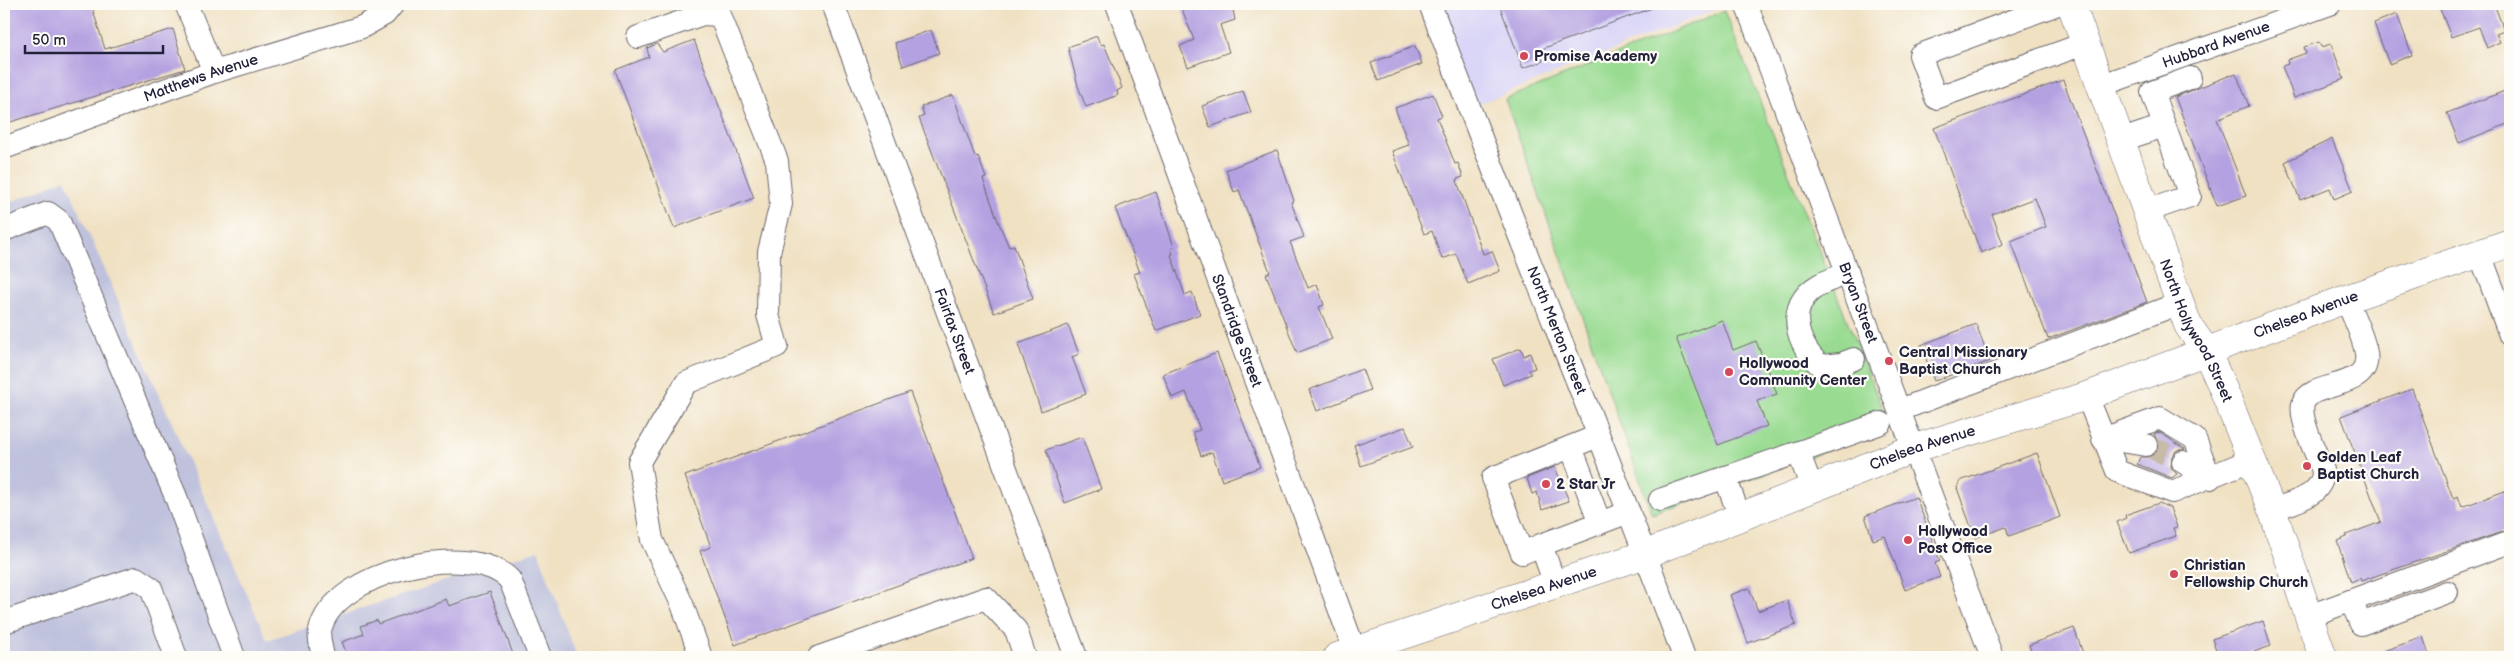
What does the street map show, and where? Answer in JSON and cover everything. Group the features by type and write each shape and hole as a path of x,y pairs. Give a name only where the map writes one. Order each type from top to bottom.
{"main road":[{"name":"North Hollywood Street","path":"2071,4 2188,325 2206,351 2272,510 2323,657"},
{"name":"Chelsea Avenue","path":"1350,655 1646,554 1914,448 2087,396 2346,299 2510,243"}],"street":[{"path":"186,4 214,72"},
{"name":"Matthews Avenue","path":"4,148 214,72 362,27 385,14 393,4"},
{"name":"Fairfax Street","path":"833,4 1076,657"},
{"name":"Standridge Street","path":"1117,4 1350,655"},
{"name":"North Merton Street","path":"1430,4 1468,108 1646,554 1684,657"},
{"name":"Bryan Street","path":"1746,4 1992,657"},
{"path":"2058,4 1920,55 1936,98 2086,43"},
{"name":"Hubbard Avenue","path":"2102,85 2330,4"},
{"path":"638,37 703,14 720,15 777,161 780,204 769,252 768,315 777,346 686,383 639,462 652,540 682,604 701,657"},
{"path":"2147,211 2190,196 2152,92 2190,78"},
{"path":"2122,140 2164,126"},
{"path":"4,230 48,213 58,221 176,497 234,657"},
{"path":"2480,254 2510,335"},
{"path":"1848,273 1819,285 1808,293 1797,311 1797,332 1810,356 1821,366 1841,364 1854,359"},
{"path":"2272,510 2311,495 2320,486 2323,478 2323,470 2303,414 2303,404 2309,395 2360,374 2365,365 2366,354 2346,299"},
{"path":"1900,410 2180,303"},
{"path":"2087,396 2117,471 2172,492 2251,460"},
{"path":"2103,439 2160,418 2195,439 2210,478"},
{"path":"1660,500 1772,460 1799,454 1881,423"},
{"path":"1598,436 1493,478 1522,552 1629,512"},
{"path":"2103,439 2146,445"},
{"path":"1571,447 1600,523"},
{"path":"1799,454 1812,488"},
{"path":"2183,462 2210,478"},
{"path":"1725,477 1740,516"},
{"path":"2309,616 2510,542"},
{"path":"1541,545 1555,584"},
{"path":"323,657 320,631 330,608 346,593 386,572 423,562 478,564 502,572 510,580 540,657"},
{"path":"4,622 136,578 151,588 176,657"},
{"path":"2351,601 2361,624 2447,592"},
{"path":"819,657 986,598 1016,630 1025,657"}],"shaded area":[{"name":"Promise Academy","path":"1430,4 1729,4 1468,108"},
{"path":"65,179 267,640 538,550 577,657 4,657 4,205"}],"green space":[{"path":"1724,11 1890,428 1652,514 1505,99"}],"building":[{"path":"4,4 91,4 105,49 173,29 185,69 4,124"},
{"path":"1180,4 1232,4 1235,20 1220,25 1229,52 1188,67 1180,46 1194,40"},
{"path":"1499,4 1660,5 1539,50 1543,61 1523,68"},
{"path":"2438,4 2494,4 2504,30 2496,33 2500,42 2487,48 2479,27 2451,37"},
{"path":"2397,14 2412,55 2389,64 2374,23"},
{"path":"931,30 939,53 903,66 895,43"},
{"path":"1097,36 1100,45 1104,44 1122,88 1117,91 1118,95 1086,107 1078,86 1068,47"},
{"path":"694,40 754,198 674,228 615,70 649,57 647,48 657,44 663,52"},
{"path":"2319,42 2321,47 2331,44 2344,79 2294,98 2282,66 2288,64 2287,60 2306,53 2304,47"},
{"path":"1415,46 1422,64 1378,81 1371,63"},
{"path":"2236,73 2249,106 2217,119 2246,196 2217,206 2175,97"},
{"path":"2063,80 2147,302 2048,339 2011,241 2046,227 2035,198 1992,214 2003,244 1981,253 1934,128"},
{"path":"2510,89 2510,123 2459,143 2447,113"},
{"path":"1243,91 1251,112 1210,127 1202,106"},
{"path":"1433,94 1442,116 1437,118 1455,164 1458,163 1463,177 1457,179 1458,184 1483,254 1492,251 1500,271 1468,284 1456,254 1442,259 1432,231 1424,234 1392,151 1409,145 1395,108"},
{"path":"953,95 975,157 978,156 986,178 983,179 998,221 1009,247 1014,245 1033,299 994,313 919,118 924,116 921,107"},
{"path":"2332,139 2353,191 2334,199 2330,188 2300,200 2285,162"},
{"path":"1277,150 1294,201 1291,202 1304,237 1290,242 1308,288 1317,284 1324,305 1319,307 1332,339 1297,353 1266,274 1270,272 1239,190 1234,192 1226,170"},
{"path":"1156,192 1174,247 1171,249 1173,254 1171,255 1185,295 1192,292 1200,314 1156,331 1134,274 1140,272 1115,208"},
{"name":"Hollywood Community Center","path":"1722,320 1733,350 1756,341 1777,394 1757,401 1767,426 1718,445 1676,338"},
{"path":"1976,324 1990,361 1934,381 1921,345"},
{"path":"1068,325 1079,354 1072,357 1086,394 1041,411 1018,344"},
{"path":"1521,348 1524,356 1530,353 1535,368 1529,370 1531,374 1503,385 1493,359"},
{"path":"1217,353 1260,467 1222,481 1212,452 1201,456 1193,432 1200,430 1186,392 1172,398 1163,374"},
{"path":"1362,369 1370,390 1317,411 1309,390"},
{"path":"2412,389 2453,498 2458,496 2462,507 2510,489 2510,529 2361,581 2360,578 2351,582 2337,541 2347,537 2346,535 2381,522 2341,416"},
{"path":"910,392 972,558 735,645 700,551 711,547 685,476"},
{"path":"1405,427 1413,447 1361,466 1354,445"},
{"path":"2159,432 2185,449 2177,450 2172,456 2171,468 2177,474 2172,478 2137,464 2140,457 2150,457 2156,453 2158,441 2154,434"},
{"path":"1082,437 1101,489 1065,503 1046,450"},
{"path":"2037,453 2060,517 2009,536 2006,527 1975,538 1957,488 1960,481"},
{"name":"2 Star Jr","path":"1555,467 1569,501 1542,510 1537,492 1532,494 1527,478"},
{"path":"1916,497 1940,561 1935,563 1940,577 1905,590 1885,536 1873,540 1865,516"},
{"path":"2159,503 2170,508 2177,527 2173,528 2176,536 2129,553 2117,522 2126,518 2125,515"},
{"path":"1749,588 1758,611 1787,600 1796,625 1748,643 1730,595"},
{"path":"490,592 514,657 348,657 342,642 364,634 361,626 377,620 378,624 446,599 449,606"},
{"path":"2263,621 2271,646 2240,657 2219,657 2212,639"},
{"path":"2074,628 2083,653 2071,657 2033,657 2029,645"},
{"path":"2423,637 2430,657 2372,657 2372,655"}],"tunnel":[{"path":"2146,445 2183,462"}],"place":[{"name":"Promise Academy","path":"1524,56"},
{"name":"Central Missionary Baptist Church","path":"1889,361"},
{"name":"Hollywood Community Center","path":"1729,372"},
{"name":"Golden Leaf Baptist Church","path":"2307,466"},
{"name":"2 Star Jr","path":"1546,484"},
{"name":"Hollywood Post Office","path":"1908,540"},
{"name":"Christian Fellowship Church","path":"2174,574"}]}
